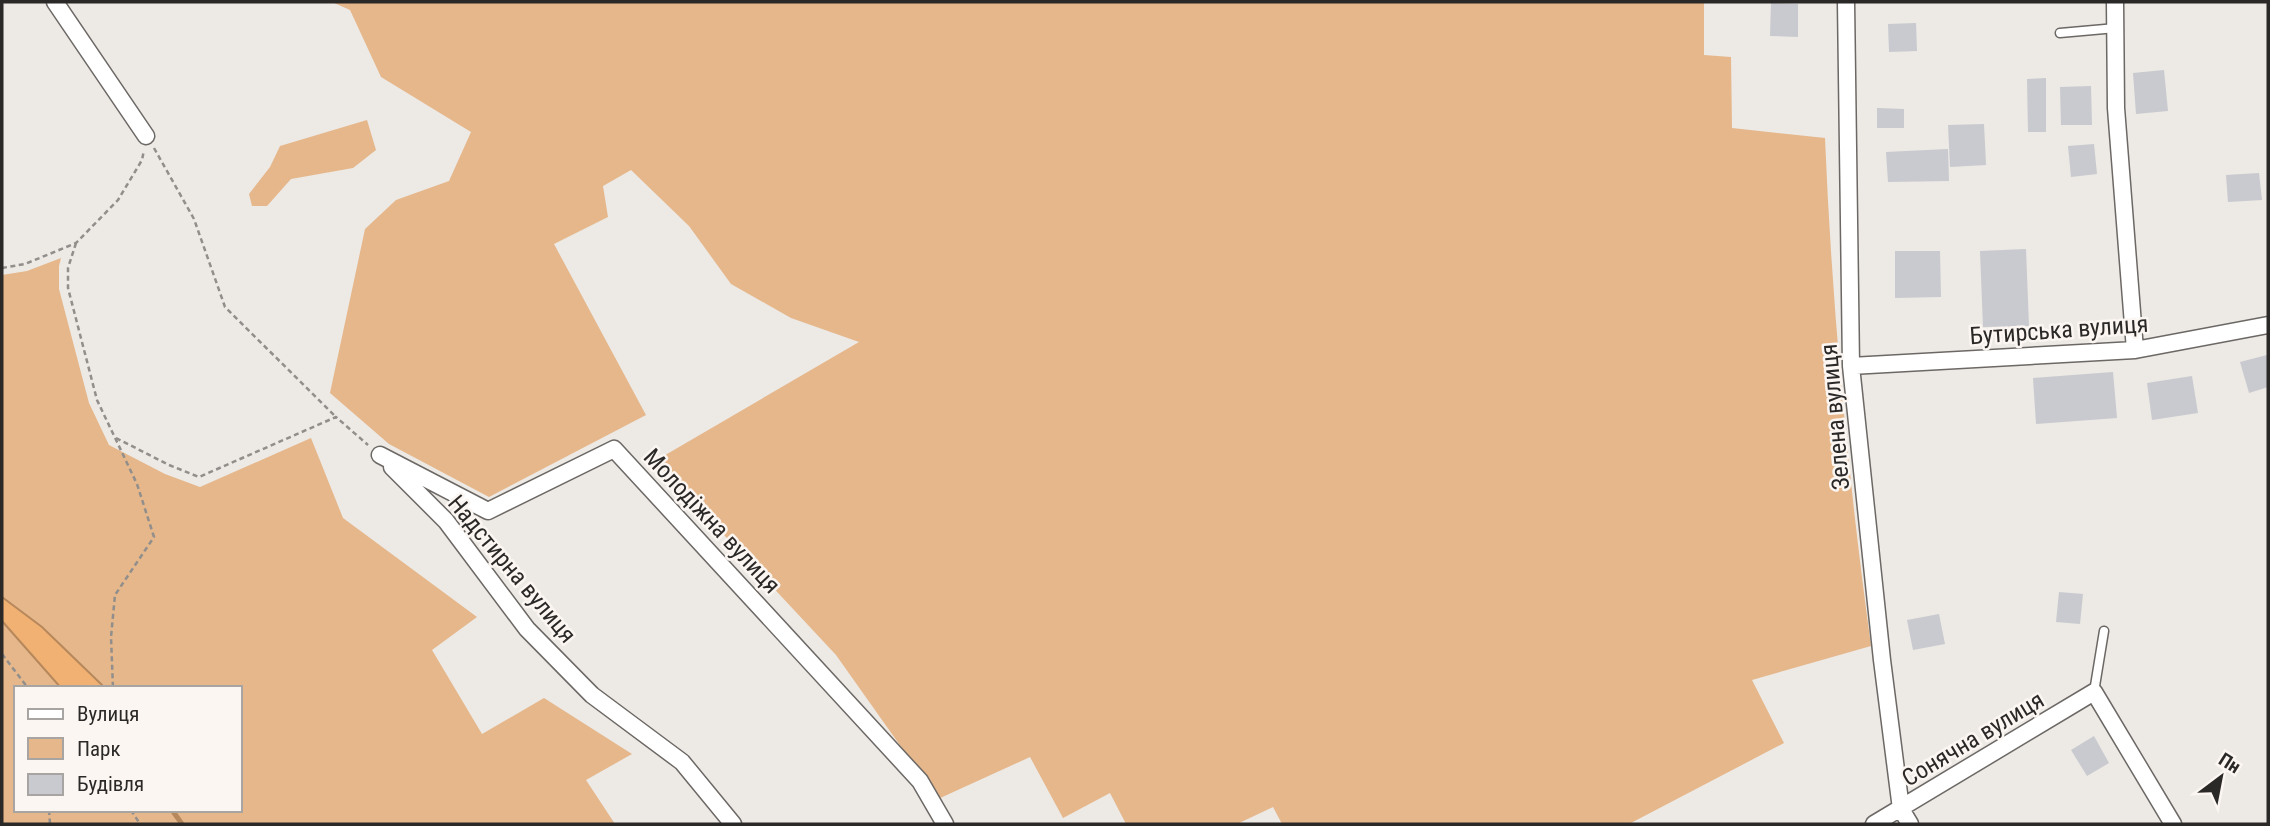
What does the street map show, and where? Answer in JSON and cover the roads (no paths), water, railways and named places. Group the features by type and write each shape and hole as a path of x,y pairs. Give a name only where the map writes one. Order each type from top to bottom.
{"street":[{"path":"55,2 146,136"},
{"name":"Зелена вулиця","path":"1846,2 1851,366 1901,808 1910,824"},
{"path":"2115,2 2116,108 2135,350"},
{"name":"Бутирська вулиця","path":"1851,366 2135,350 2268,325"},
{"name":"Молодіжна вулиця","path":"380,455 488,511 614,449 920,781 944,824"},
{"name":"Надстирна вулиця","path":"380,455 446,521 527,629 592,695 682,762 733,824"},
{"path":"2094,692 2173,824"},
{"name":"Сонячна вулиця","path":"1874,824 2094,692"}],"lane":[{"path":"2060,33 2116,28"},
{"path":"2094,692 2104,631"}],"waterway":[{"path":"173,812 182,824"}]}
